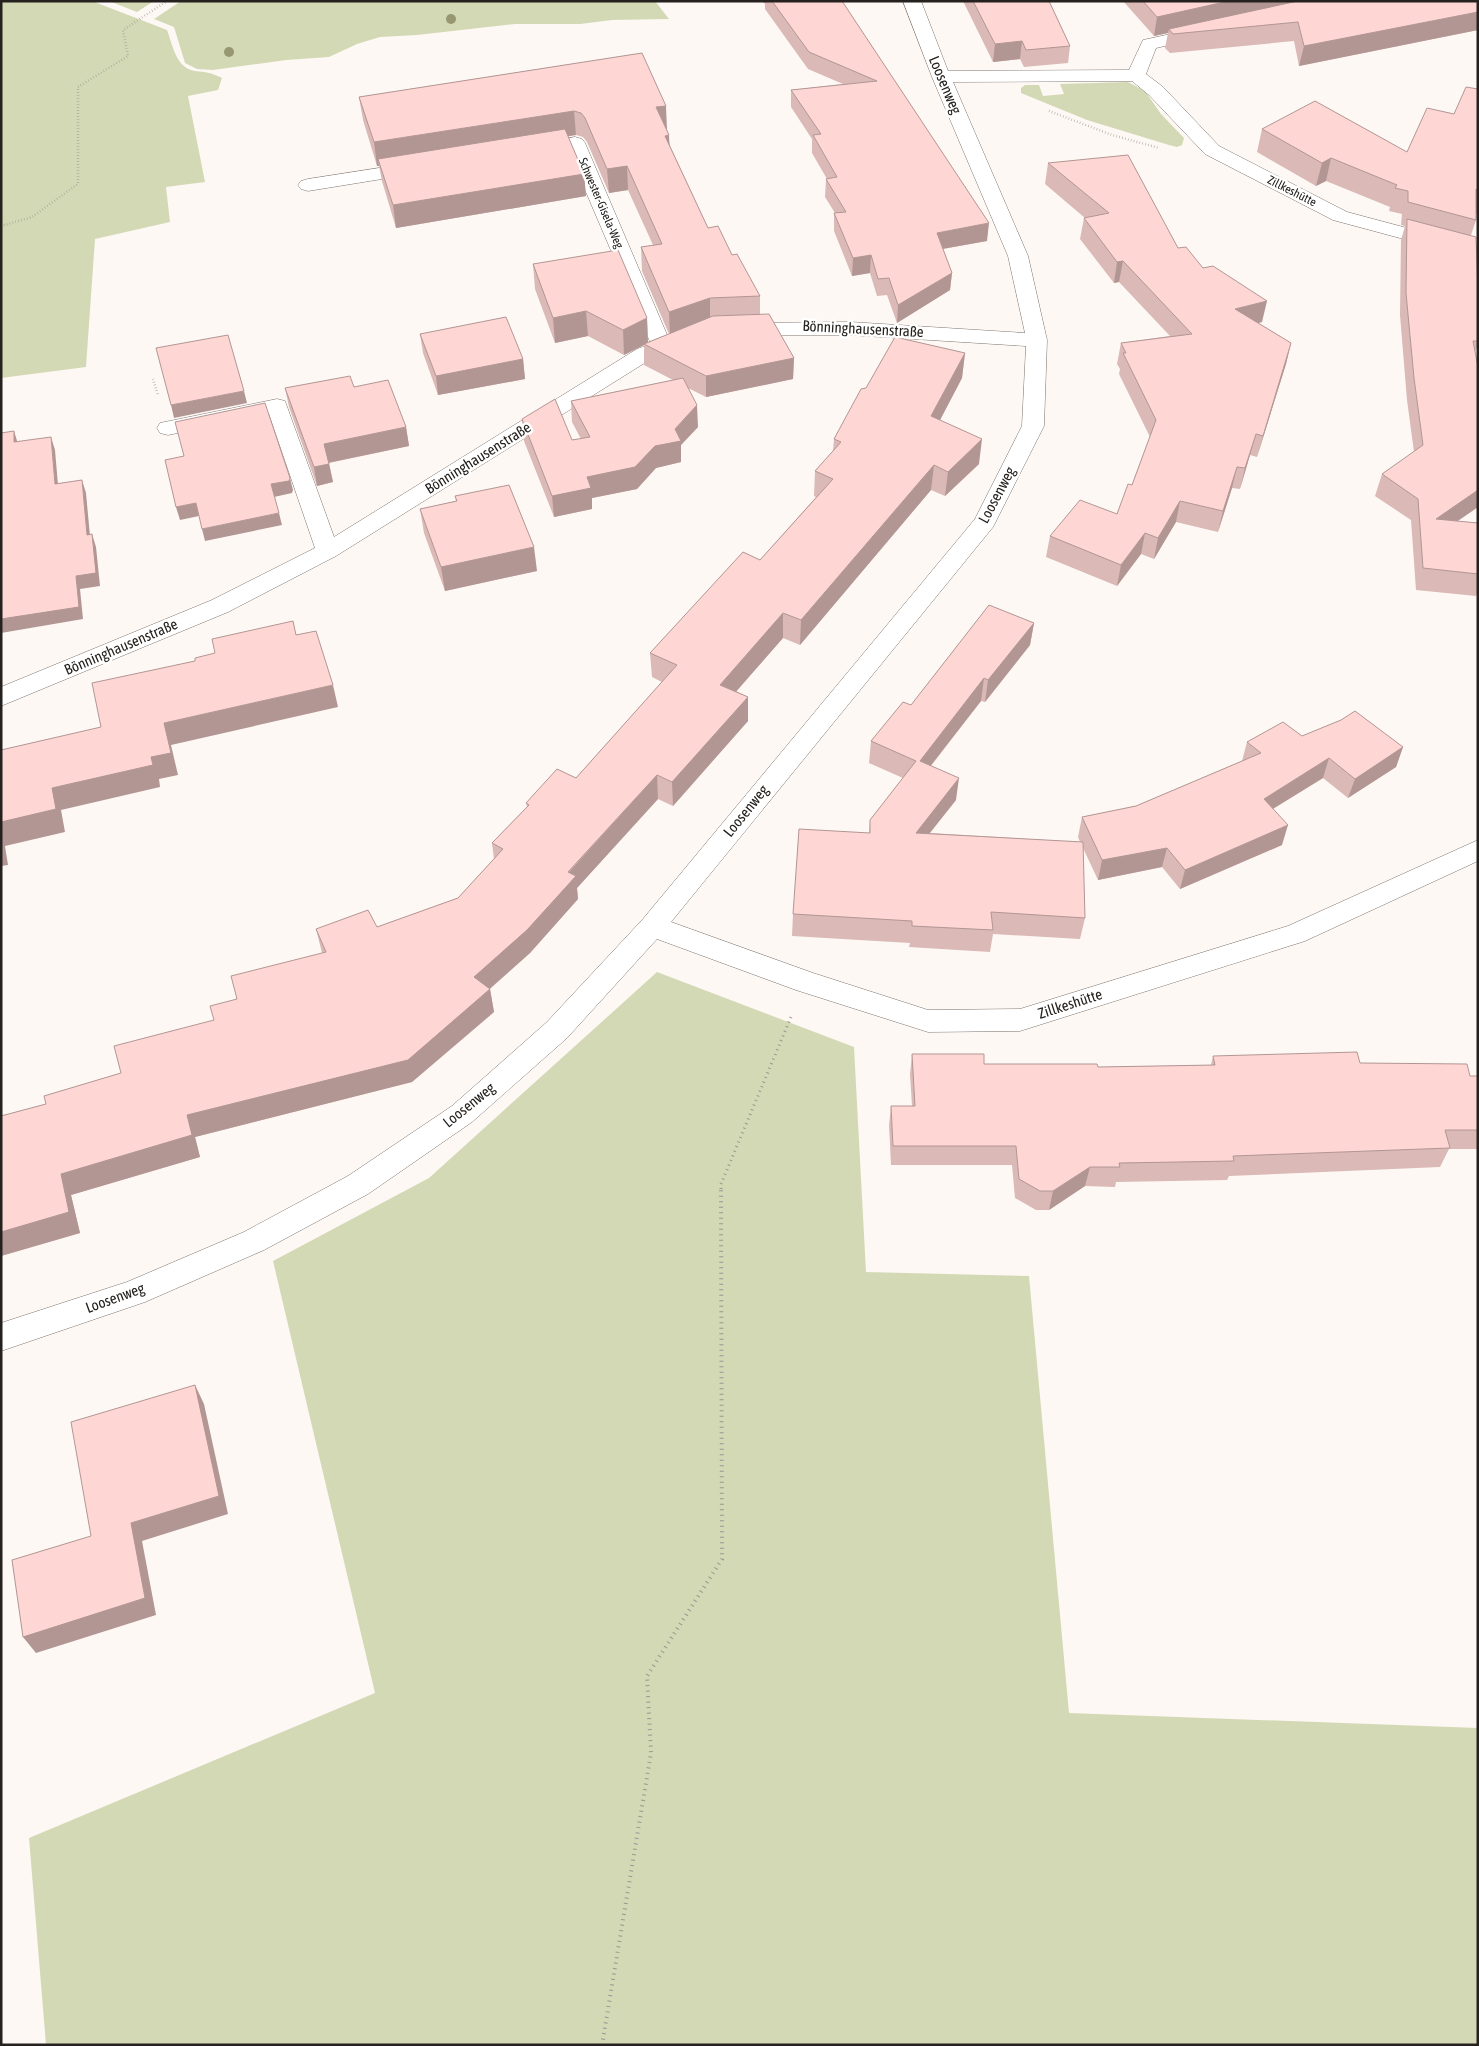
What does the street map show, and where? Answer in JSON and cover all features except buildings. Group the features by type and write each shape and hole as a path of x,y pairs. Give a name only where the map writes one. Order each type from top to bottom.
{"street":[{"name":"Loosenweg","path":"1,1337 134,1293 254,1240 358,1185 462,1114 556,1030 652,926 985,522 1033,426 1037,340 1018,256 941,77 912,1"},
{"path":"941,77 1136,74 1149,44 1216,29"},
{"name":"Zillkeshütte","path":"1136,74 1212,150 1340,216 1478,253"},
{"name":"Schwester-Gisela-Weg","path":"518,152 575,144 662,346"},
{"path":"308,186 432,166"},
{"name":"Bönninghausenstraße","path":"1,697 220,606 328,551 636,359 662,346 711,331 801,326 1037,340"},
{"path":"168,428 277,406 328,551"},
{"name":"Zillkeshütte","path":"652,926 806,982 928,1021 1020,1020 1296,934 1478,850"}],"path":[{"path":"1,226 32,217 78,184 78,87 128,56 123,30 167,1"},
{"path":"1044,109 1112,135 1176,152 1212,150"},
{"path":"602,2045 651,1753 646,1676 722,1559 721,1184 806,982"}],"green space":[{"path":"1,1 92,1 167,30 173,49 183,66 222,78 218,90 188,96 205,182 166,187 170,222 95,239 86,367 1,378"},
{"path":"109,1 154,1 137,12"},
{"path":"181,1 655,1 669,19 612,20 580,24 515,24 417,35 380,37 357,44 329,57 286,60 213,70 197,69 185,63 174,27 154,19"},
{"path":"1128,82 1145,91 1161,114 1184,138 1182,145 1177,147 1169,145 1087,120 1021,93 1021,88 1025,85 1039,85 1043,96 1064,94 1060,84"},
{"path":"657,972 854,1047 866,1272 1029,1276 1069,1713 1478,1728 1478,2045 46,2045 29,1838 375,1693 273,1261 429,1178"}]}
